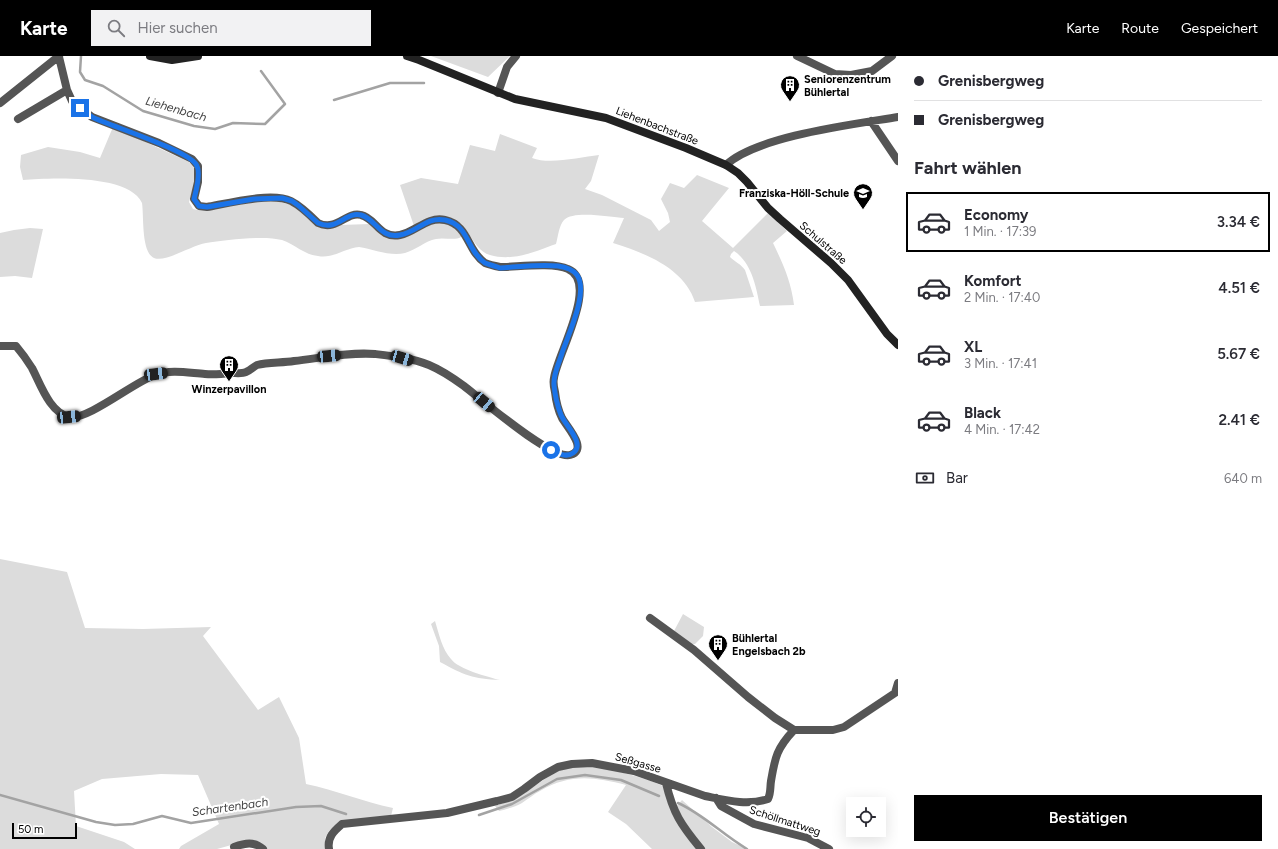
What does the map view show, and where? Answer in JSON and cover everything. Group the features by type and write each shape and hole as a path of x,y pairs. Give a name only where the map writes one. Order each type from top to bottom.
{"street":[{"path":"150,56 172,60 198,56"},
{"name":"Liehenbachstraße","path":"407,56 515,99 606,118 686,148 726,165"},
{"path":"498,93 507,67 516,56"},
{"path":"797,56 835,74 851,75 872,71 892,56"},
{"path":"0,103 59,57 67,90 72,101 92,117 159,143 192,159 198,166 198,182 194,199 199,206 207,207 264,198 282,198 292,201 318,223 323,225 329,226 337,224 353,215 360,214 382,232 399,236 428,221 444,219 454,222 460,226 468,242 478,255 485,262 493,266 500,268 558,266 569,269 576,275 580,284 580,296 554,379 556,400 561,416 577,441 578,446 577,450 567,456 555,452 532,438 497,413 462,385 428,365 402,358 373,354 320,357 257,365 245,373 207,375 174,372 156,374 88,413 69,417 56,409 44,395 25,356 16,346 0,346"},
{"path":"18,119 67,90"},
{"path":"0,95 9,95"},
{"path":"726,165 733,158 783,139 898,117"},
{"path":"871,121 898,162"},
{"name":"Schulstraße","path":"726,165 738,173 747,182 768,208 788,228 831,263 844,276 887,334 898,345"},
{"path":"650,618 694,650 748,697 775,718 794,730 833,730 844,727 896,694 898,683"},
{"name":"Seßgasse","path":"329,849 329,839 335,830 342,824 448,813 498,801 512,796 558,767 572,764 592,763 634,771 666,783 716,798 749,803 768,799 777,752 783,741 794,730"},
{"path":"666,783 675,812 687,832 701,849"},
{"name":"Schöllmattweg","path":"716,798 721,806 754,824 808,838 829,849"},
{"path":"234,847 246,843 256,844 263,849"}],"shaded area":[{"path":"431,56 510,56 488,77"},
{"path":"113,127 189,162 195,169 196,179 189,202 193,209 197,210 273,200 292,205 317,226 323,229 340,225 370,224 384,235 434,222 449,224 461,233 461,237 456,239 432,240 409,252 400,254 359,247 323,257 304,252 282,240 244,238 200,244 172,256 159,259 154,258 147,249 145,242 142,203 134,194 122,187 106,182 70,179 23,180 20,167 21,155 48,147 80,152 100,158"},
{"path":"500,134 537,148 532,158 539,160 556,161 599,155 591,181 585,189 602,195 651,220 659,231 670,222 668,213 661,199 670,183 684,188 697,175 729,188 702,221 733,248 768,213 787,231 773,243 789,280 794,305 760,306 755,283 749,269 740,256 734,251 730,257 745,270 754,297 695,302 690,290 673,271 650,257 613,243 624,218 584,215 569,217 564,220 561,225 556,244 524,255 507,257 499,257 483,252 461,224 448,217 438,216 426,219 414,226 400,185 421,178 458,184 470,145 495,151"},
{"path":"30,228 43,229 32,278 15,276 0,277 0,233"},
{"path":"0,559 67,572 85,628 143,629 211,627 203,636 258,710 279,697 299,738 306,784 393,808 391,816 337,825 329,831 325,838 325,849 266,849 246,841 217,849 179,849 181,846 219,824 198,775 161,774 102,779 74,791 76,826 124,842 135,849 0,849"},
{"path":"683,614 704,627 703,636 695,644 691,644 674,631"},
{"path":"435,621 443,646 455,663 474,672 500,680 469,676 440,662 439,646 431,624"},
{"path":"584,765 601,767 635,776 663,786 697,849 652,849 626,824 608,812 626,785 615,782 583,778 562,781 551,785 513,807 499,811 495,806 515,799 554,773 567,767"},
{"path":"682,800 712,827 732,842 747,849 705,849 687,828 676,807"}],"waterway":[{"name":"Liehenbach","path":"81,56 80,72 85,80 103,86 143,111 194,126 215,129 233,123 265,124 285,104 261,71"},
{"name":"Liehenbach","path":"334,100 390,83 424,83"},
{"name":"Schartenbach","path":"479,815 512,804 557,779 585,775 621,780 659,796"},
{"name":"Schartenbach","path":"0,795 96,822 115,825 133,824 162,816 191,823 296,807 321,806 346,814"},
{"name":"Schartenbach","path":"678,803 696,813 747,849"}],"place":[{"name":"Seniorenzentrum Bühlertal","path":"790,102"},
{"name":"Franziska-Höll-Schule","path":"863,210"},
{"name":"Winzerpavillon","path":"229,382"},
{"name":"Bühlertal Engelsbach 2b","path":"718,661"}],"route":[{"path":"80,108 92,117 159,143 192,159 198,166 198,182 194,199 199,206 207,207 254,199 282,198 292,201 318,223 323,225 329,226 337,224 353,215 360,214 382,232 399,236 428,221 444,219 454,222 460,226 468,242 478,255 485,262 493,266 500,268 558,266 569,269 576,275 580,284 580,296 554,379 556,400 561,416 572,432 578,446 577,450 567,456 551,450"}]}
